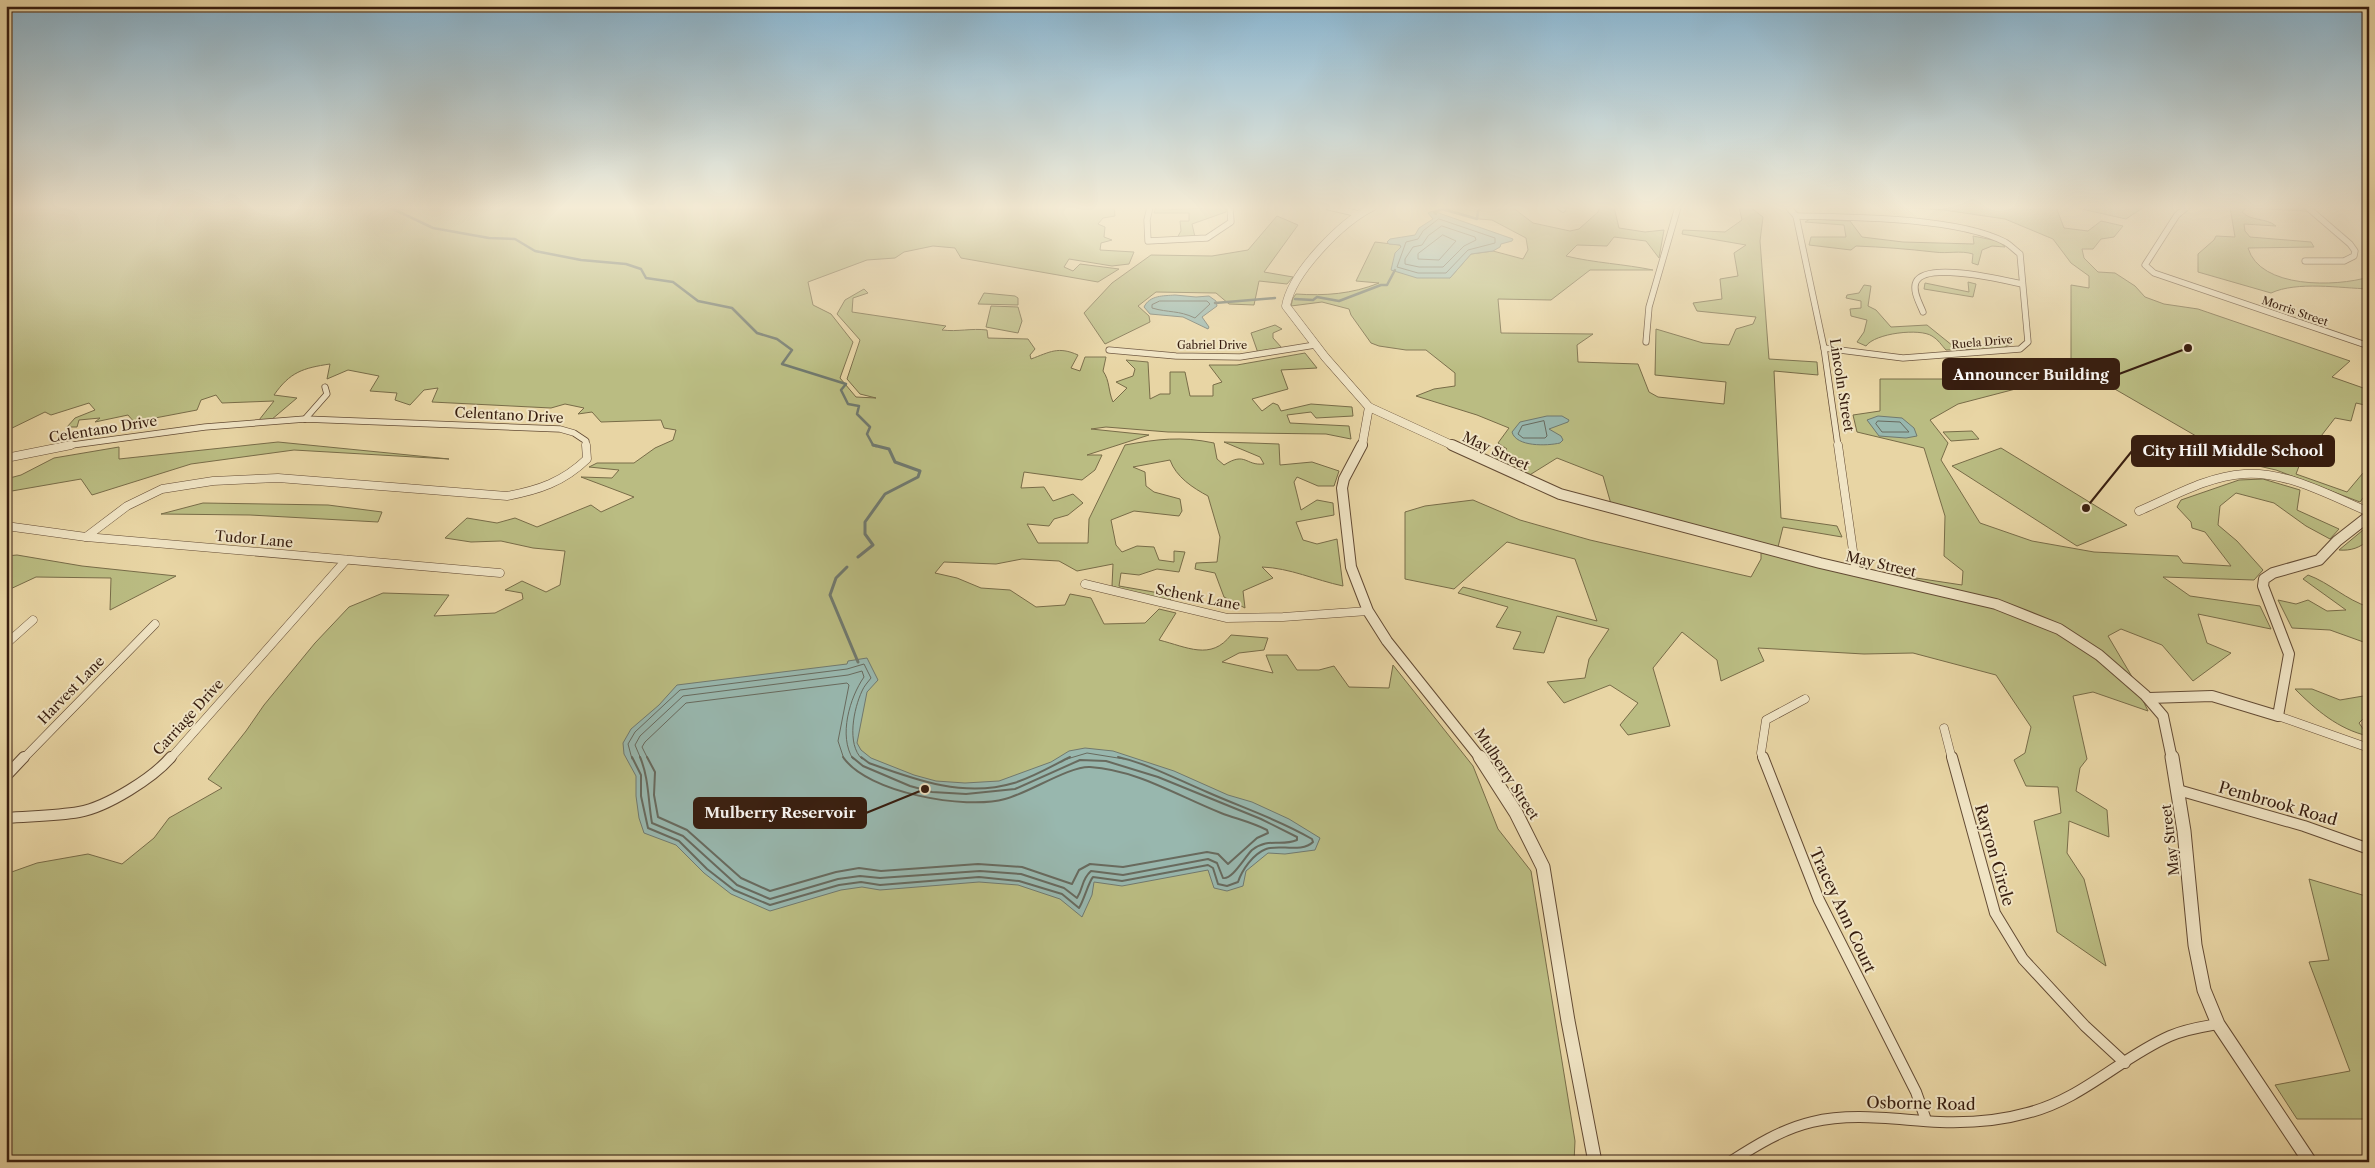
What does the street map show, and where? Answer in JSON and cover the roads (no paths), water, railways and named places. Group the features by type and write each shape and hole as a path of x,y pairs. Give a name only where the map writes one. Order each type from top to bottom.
{"street":[{"name":"May Street","path":"1314,262 1288,295 1286,307 1288,312 1359,399 1369,407 1560,494 1856,572 1982,600 2040,620 2079,640 2149,698 2163,716 2178,790 2188,863 2196,953 2204,990 2218,1024 2310,1162"},
{"path":"1646,342 1649,308 1662,262"},
{"name":"Lincoln Street","path":"1806,262 1824,348 1856,572"},
{"name":"Ruela Drive","path":"1824,348 1903,358 2020,349 2028,342 2021,262"},
{"name":"Morris Street","path":"2147,262 2145,265 2154,273 2369,346"},
{"path":"1923,312 1916,294 1916,282 1927,274 1959,273 2022,284"},
{"name":"Gabriel Drive","path":"1109,350 1176,356 1240,358 1316,345"},
{"path":"305,419 328,394 325,387"},
{"name":"Mulberry Street","path":"1369,407 1362,446 1344,478 1342,488 1351,567 1368,611 1387,641 1485,763 1516,814 1540,861 1547,885 1568,1021 1595,1162"},
{"name":"Celentano Drive","path":"6,458 84,442 177,430 305,419 560,429 574,432 586,441 587,459 570,476 539,491 507,496 278,478 213,481 162,489 127,506 86,537"},
{"path":"2139,511 2222,478 2245,474 2294,482 2369,512"},
{"path":"2278,716 2288,654 2263,586 2264,579 2273,573 2319,560 2337,541 2369,516"},
{"name":"Tudor Lane","path":"6,526 86,537 500,573"},
{"name":"Carriage Drive","path":"6,818 81,812 120,796 162,768 346,560"},
{"name":"Schenk Lane","path":"1085,584 1227,618 1299,616 1368,611"},
{"path":"6,644 33,620"},
{"name":"Harvest Lane","path":"6,776 155,624"},
{"path":"2149,698 2212,696 2278,716 2369,748"},
{"name":"Tracey Ann Court","path":"1805,699 1766,720 1761,753 1818,900 1916,1092 1926,1120"},
{"name":"Rayron Circle","path":"1944,728 1994,913 2023,959 2085,1026 2125,1063"},
{"name":"Pembrook Road","path":"2178,790 2304,826 2369,848"},
{"name":"Osborne Road","path":"1730,1162 1775,1136 1812,1122 1842,1118 1881,1117 1979,1122 2038,1111 2068,1100 2125,1063 2185,1029 2203,1024 2218,1024"}],"water":[{"path":"1393,262 1464,262 1450,278 1417,278 1391,270"},
{"path":"1175,295 1209,296 1216,301 1217,306 1202,317 1209,327 1208,329 1183,317 1150,314 1144,307 1153,298"},
{"path":"1547,416 1562,416 1569,420 1549,429 1561,436 1563,440 1560,443 1548,445 1526,443 1515,437 1512,432 1520,422"},
{"path":"1878,416 1902,418 1914,428 1917,436 1906,438 1879,436 1867,420"},
{"path":"867,658 878,680 867,692 857,743 861,750 871,758 914,775 936,781 965,783 999,781 1051,762 1069,751 1085,748 1113,751 1174,771 1228,795 1252,802 1289,819 1320,838 1315,850 1285,854 1268,853 1246,871 1243,886 1227,891 1214,888 1208,870 1122,886 1094,882 1092,895 1082,917 1060,899 1018,885 979,882 880,890 862,887 841,890 770,911 731,894 704,873 676,845 644,833 639,818 636,776 624,754 623,743 631,729 659,705 677,685 847,664 848,661"}],"waterway":[{"path":"598,262 626,264 641,269 646,278 673,282 698,301 732,308 757,333 777,339 792,350 782,364 846,384 841,390 848,404 859,406 857,414 870,427 867,434 873,445"},
{"path":"1295,299 1313,300 1317,297 1339,301 1381,285 1387,285 1395,270"},
{"path":"1215,303 1275,298"},
{"path":"858,557 873,545 865,534 865,522 885,494 918,477 920,471 895,462 889,449 873,445"},
{"path":"847,567 836,578 830,595 858,662"}],"place":[{"name":"Announcer Building","path":"2188,348"},
{"name":"City Hill Middle School","path":"2086,508"},
{"name":"Mulberry Reservoir","path":"925,789"}]}
